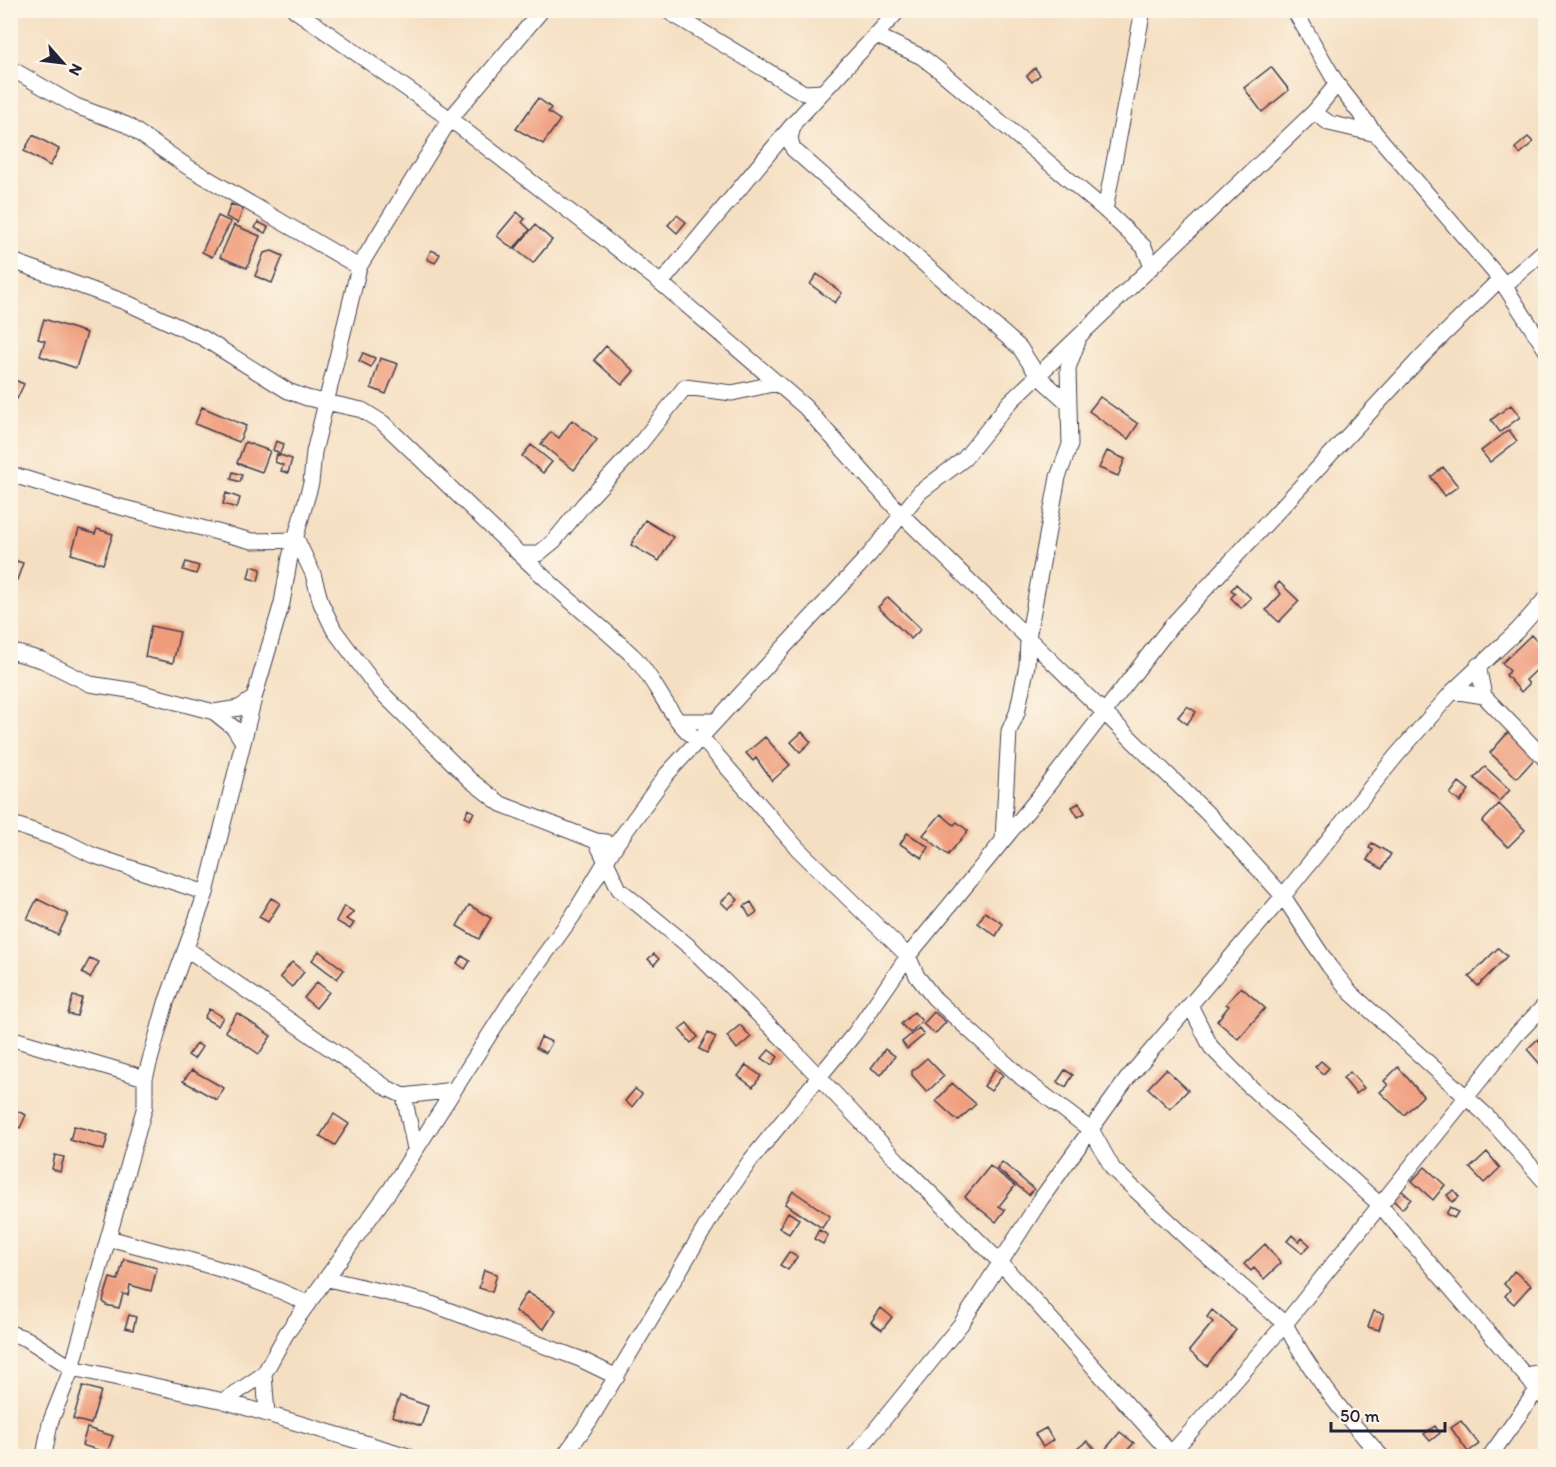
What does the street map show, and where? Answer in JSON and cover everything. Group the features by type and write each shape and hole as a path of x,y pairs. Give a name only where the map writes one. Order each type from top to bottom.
{"street":[{"path":"295,10 450,119 661,283 805,407 901,514 1209,815 1283,896 1329,966 1351,993 1486,1115 1545,1183"},
{"path":"44,1456 50,1424 72,1368 94,1280 109,1239 145,1106 145,1078 165,1004 206,893 254,698 282,603 290,557 297,540 311,483 314,452 358,267 450,119 542,10"},
{"path":"666,10 806,101"},
{"path":"661,283 794,123 806,101 823,92 899,10"},
{"path":"1105,210 1143,10"},
{"path":"1294,10 1337,84 1376,134 1503,282 1545,350"},
{"path":"875,35 922,57 1105,210 1144,247 1152,267"},
{"path":"10,68 76,106 127,125 188,167 358,267"},
{"path":"224,1401 264,1374 286,1334 328,1279 511,1000 594,884 617,843 696,741 870,554 920,492 964,459 1009,403 1314,112 1337,84"},
{"path":"1314,112 1329,123 1376,134"},
{"path":"794,123 790,138 793,149 1020,348 1038,376 1067,402"},
{"path":"1144,247 1171,248"},
{"path":"564,1456 617,1377 715,1211 750,1161 820,1078 880,998 908,956 1003,840 1171,626 1414,364 1503,282 1545,249"},
{"path":"10,260 125,302 203,338 288,391 326,403 362,410 383,423 634,658 653,679 678,721 696,741 706,743 798,849 908,956 917,976 934,998 1022,1078 1092,1131 1113,1168 1191,1242 1286,1324 1295,1342 1357,1430 1381,1456"},
{"path":"1003,840 1009,731 1017,713 1027,664 1029,638 1058,477 1070,445 1071,416 1067,402 1069,363 1081,336"},
{"path":"522,554 538,554 554,541 584,504 639,446 685,387 732,393 777,383"},
{"path":"10,474 105,503 252,541 297,540"},
{"path":"297,540 313,574 321,603 334,630 378,689 470,780 501,804 596,841 617,843"},
{"path":"854,1456 961,1324 999,1260 1127,1079 1283,896 1396,756 1453,691 1478,665 1518,630 1545,598"},
{"path":"10,651 42,660 90,684 135,691 214,712 234,728 243,742"},
{"path":"1478,665 1484,696 1545,760"},
{"path":"1453,691 1484,696"},
{"path":"214,712 239,708 254,698"},
{"path":"678,721 714,721"},
{"path":"10,823 92,855 206,893"},
{"path":"596,841 620,889 691,948 820,1078 900,1163 999,1260 1171,1455 1286,1324 1379,1204 1516,1035 1545,1004"},
{"path":"594,884 620,889"},
{"path":"187,949 387,1088 404,1096 453,1090"},
{"path":"1190,1005 1210,1047 1247,1084 1379,1204 1542,1392 1490,1456"},
{"path":"10,1038 145,1078"},
{"path":"404,1096 415,1149"},
{"path":"109,1239 224,1270 284,1292 308,1304"},
{"path":"328,1279 426,1302 570,1355 617,1377"},
{"path":"10,1333 27,1338 72,1368 224,1401 408,1456"},
{"path":"1525,1375 1545,1371"},
{"path":"264,1374 267,1414"}],"building":[{"path":"1271,67 1289,90 1262,112 1244,88"},
{"path":"1035,68 1040,75 1032,82 1027,76"},
{"path":"538,98 551,108 548,112 560,120 543,144 516,129"},
{"path":"33,135 59,149 50,166 24,151"},
{"path":"1528,137 1533,142 1520,154 1515,148"},
{"path":"231,204 243,209 238,223 226,217"},
{"path":"517,212 525,219 522,222 530,230 513,249 497,236"},
{"path":"677,215 686,222 677,233 668,225"},
{"path":"218,216 231,222 212,257 202,252"},
{"path":"258,222 268,227 265,233 255,228"},
{"path":"234,225 260,236 247,268 220,257"},
{"path":"535,225 552,240 533,263 515,249"},
{"path":"431,250 440,254 435,263 427,259"},
{"path":"272,251 283,256 272,283 255,276 264,253"},
{"path":"817,274 842,293 835,303 810,284"},
{"path":"44,319 87,333 76,368 40,356 45,341 38,339"},
{"path":"606,346 634,371 622,385 594,360"},
{"path":"363,353 375,358 371,367 359,361"},
{"path":"380,358 398,364 386,394 371,388"},
{"path":"10,378 24,384 17,399 10,396"},
{"path":"1100,397 1138,424 1128,439 1089,411"},
{"path":"1511,405 1520,417 1500,432 1491,420"},
{"path":"202,407 246,426 239,442 195,424"},
{"path":"572,420 597,440 574,470 541,444 551,432 559,438"},
{"path":"1509,430 1517,441 1490,462 1481,451"},
{"path":"276,441 284,444 280,453 273,450"},
{"path":"245,442 270,451 262,472 237,463"},
{"path":"531,445 552,462 543,473 522,456"},
{"path":"1107,451 1125,459 1118,476 1099,468"},
{"path":"277,454 292,459 288,473 281,471 283,465 275,462"},
{"path":"1443,467 1458,486 1445,496 1431,477"},
{"path":"233,472 242,475 240,482 231,479"},
{"path":"226,493 240,498 237,508 223,504"},
{"path":"645,520 673,537 659,561 631,545"},
{"path":"79,529 95,534 97,529 113,534 103,564 71,554"},
{"path":"10,559 23,563 17,580 11,578"},
{"path":"186,562 199,566 196,574 183,570"},
{"path":"251,566 261,569 258,581 248,578"},
{"path":"1279,582 1299,601 1279,622 1266,610 1281,594 1275,587"},
{"path":"1236,584 1251,598 1241,608 1231,598 1235,593 1231,590"},
{"path":"888,597 921,629 911,639 878,607"},
{"path":"151,626 180,632 173,663 145,657"},
{"path":"1531,635 1546,651 1546,661 1526,680 1529,684 1521,692 1506,675 1510,671 1502,663"},
{"path":"1187,706 1196,712 1187,724 1178,717"},
{"path":"1510,730 1538,755 1517,778 1490,753"},
{"path":"802,732 811,742 800,752 791,742"},
{"path":"765,737 790,765 772,781 756,758 753,761 746,753"},
{"path":"1485,767 1510,790 1499,801 1474,778"},
{"path":"1459,782 1469,790 1460,802 1450,794"},
{"path":"1079,803 1085,813 1078,817 1072,807"},
{"path":"1499,804 1525,830 1508,847 1482,822"},
{"path":"468,809 474,812 470,820 465,817"},
{"path":"941,814 954,825 957,822 968,831 948,855 923,835"},
{"path":"907,833 929,847 922,858 900,844"},
{"path":"1372,843 1391,854 1382,869 1367,860 1373,850 1369,848"},
{"path":"731,893 738,900 728,909 721,902"},
{"path":"271,898 280,903 268,922 259,917"},
{"path":"37,899 68,914 58,935 27,919"},
{"path":"751,902 757,912 750,917 744,906"},
{"path":"469,905 491,918 479,939 457,926"},
{"path":"344,906 354,912 346,919 354,923 350,929 336,921"},
{"path":"985,912 1003,924 996,936 978,923"},
{"path":"1498,948 1507,956 1478,986 1469,977"},
{"path":"319,951 344,970 337,979 312,960"},
{"path":"654,954 659,959 654,965 648,959"},
{"path":"462,956 470,961 465,969 457,963"},
{"path":"90,958 99,962 90,978 82,973"},
{"path":"292,962 304,972 292,987 280,977"},
{"path":"317,982 329,992 316,1008 304,998"},
{"path":"1241,987 1265,1008 1238,1039 1217,1021 1229,1006 1226,1004"},
{"path":"73,996 82,998 77,1016 68,1014"},
{"path":"209,1009 223,1017 218,1026 204,1018"},
{"path":"914,1012 922,1021 910,1033 901,1024"},
{"path":"934,1012 946,1022 935,1034 923,1024"},
{"path":"237,1013 271,1036 259,1054 225,1031"},
{"path":"687,1023 698,1037 691,1043 679,1029"},
{"path":"740,1025 751,1037 737,1049 727,1036"},
{"path":"919,1028 924,1035 907,1049 902,1042"},
{"path":"708,1033 716,1037 707,1053 699,1049"},
{"path":"541,1037 552,1042 546,1053 536,1048"},
{"path":"1546,1038 1546,1071 1527,1049 1538,1039 1541,1043"},
{"path":"197,1043 202,1047 194,1059 188,1055"},
{"path":"885,1049 895,1056 881,1075 871,1068"},
{"path":"769,1050 778,1057 772,1065 762,1058"},
{"path":"927,1058 944,1076 927,1092 912,1075 912,1071"},
{"path":"1321,1061 1329,1068 1323,1074 1315,1067"},
{"path":"746,1065 761,1076 753,1087 738,1076"},
{"path":"1398,1067 1423,1096 1404,1115 1380,1092 1388,1085 1384,1081"},
{"path":"995,1069 1003,1075 991,1091 984,1086"},
{"path":"1166,1069 1188,1090 1170,1109 1148,1088"},
{"path":"192,1070 224,1088 217,1100 183,1081"},
{"path":"1065,1070 1073,1075 1066,1087 1057,1082"},
{"path":"1350,1072 1364,1088 1356,1094 1343,1078"},
{"path":"952,1083 976,1104 958,1121 936,1101"},
{"path":"635,1089 642,1094 632,1107 625,1101"},
{"path":"10,1108 26,1115 20,1128 10,1123"},
{"path":"334,1114 349,1124 335,1145 320,1136"},
{"path":"74,1126 108,1135 104,1150 70,1140"},
{"path":"1487,1152 1500,1168 1484,1183 1470,1168"},
{"path":"55,1155 64,1157 60,1172 52,1169"},
{"path":"1002,1162 1034,1189 1029,1195 997,1169"},
{"path":"990,1166 1015,1186 999,1206 1005,1210 996,1222 965,1197"},
{"path":"1425,1167 1445,1185 1433,1200 1412,1181"},
{"path":"1401,1190 1411,1199 1402,1209 1393,1200"},
{"path":"1454,1190 1459,1197 1452,1202 1447,1195"},
{"path":"793,1191 830,1216 822,1228 785,1204"},
{"path":"1450,1207 1458,1212 1454,1218 1446,1214"},
{"path":"788,1212 799,1219 789,1234 779,1228"},
{"path":"819,1230 828,1235 823,1244 814,1239"},
{"path":"1292,1235 1299,1242 1302,1238 1310,1245 1302,1253 1287,1241"},
{"path":"1265,1244 1281,1263 1264,1279 1254,1268 1251,1271 1244,1264"},
{"path":"789,1252 797,1257 788,1270 780,1265"},
{"path":"124,1259 157,1268 151,1291 130,1285 128,1295 123,1294 119,1308 106,1305 103,1301 110,1278 118,1280"},
{"path":"484,1270 497,1274 492,1292 479,1288"},
{"path":"1514,1271 1531,1285 1514,1304 1505,1296 1510,1290 1504,1284"},
{"path":"527,1292 556,1310 544,1329 515,1311"},
{"path":"881,1308 892,1317 882,1330 871,1322"},
{"path":"1212,1310 1236,1330 1207,1366 1189,1351 1213,1322 1207,1317"},
{"path":"1374,1311 1384,1314 1379,1330 1368,1327"},
{"path":"129,1315 136,1317 133,1330 125,1328"},
{"path":"83,1386 101,1391 91,1424 73,1419"},
{"path":"400,1396 428,1406 421,1426 392,1416"},
{"path":"1461,1421 1479,1444 1468,1452 1451,1428"},
{"path":"1435,1426 1440,1433 1430,1441 1424,1434"},
{"path":"87,1428 113,1436 107,1453 82,1445"},
{"path":"1046,1428 1053,1440 1043,1447 1035,1434"},
{"path":"1120,1432 1134,1443 1122,1456 1108,1456 1103,1452"},
{"path":"1087,1441 1097,1451 1091,1456 1084,1456 1077,1449"}]}
